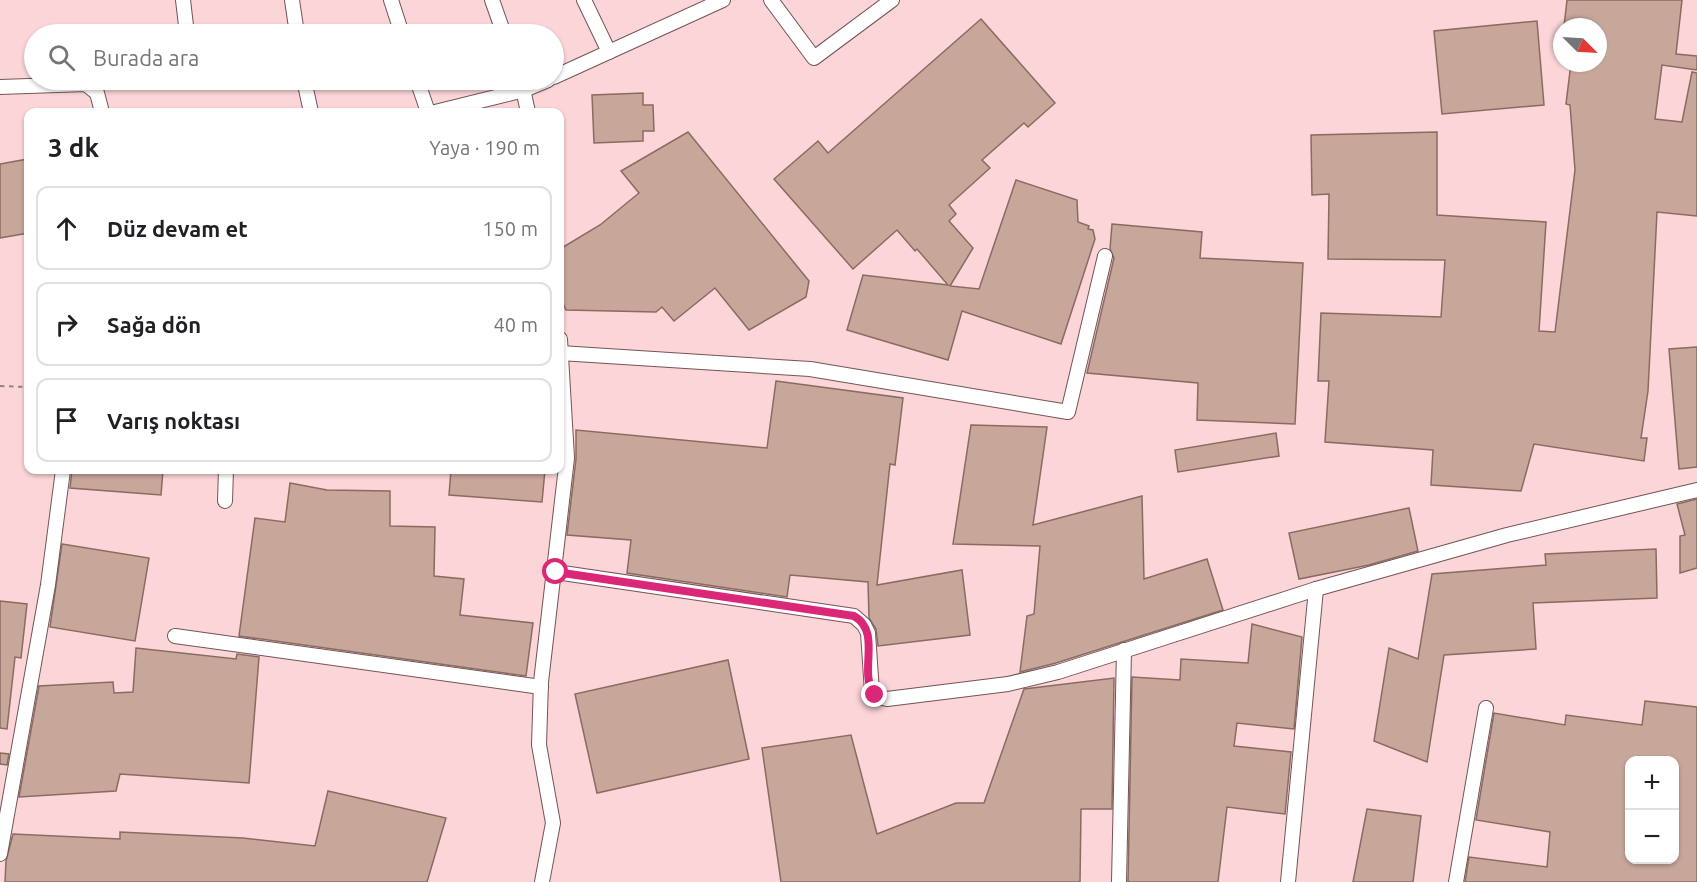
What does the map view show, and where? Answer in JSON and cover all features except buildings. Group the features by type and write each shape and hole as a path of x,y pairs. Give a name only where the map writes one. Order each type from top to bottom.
{"street":[{"path":"183,0 186,24"},
{"path":"292,0 296,24"},
{"path":"391,0 399,24"},
{"path":"492,0 500,24"},
{"path":"584,0 609,52"},
{"path":"564,72 723,0"},
{"path":"771,0 814,58 892,0"},
{"path":"0,87 24,86"},
{"path":"93,90 97,93 101,108"},
{"path":"306,90 310,108"},
{"path":"420,90 427,108"},
{"path":"448,108 506,90"},
{"path":"523,90 527,108"},
{"path":"564,348 810,369 1068,412 1105,256"},
{"path":"542,882 553,823 539,745 541,687 556,572 567,458 564,411"},
{"path":"0,854 48,585 62,474"},
{"path":"225,501 226,474"},
{"path":"556,572 854,616 867,630 870,685 872,692 882,698 1008,684 1124,651 1316,589 1507,535 1697,490"},
{"path":"1288,882 1316,589"},
{"path":"175,636 541,687"},
{"path":"1119,882 1124,651"},
{"path":"1456,882 1486,708"}],"path":[{"path":"0,386 24,387"}],"route":[{"path":"556,572 854,616 864,625 868,633 870,685 875,695"}]}
